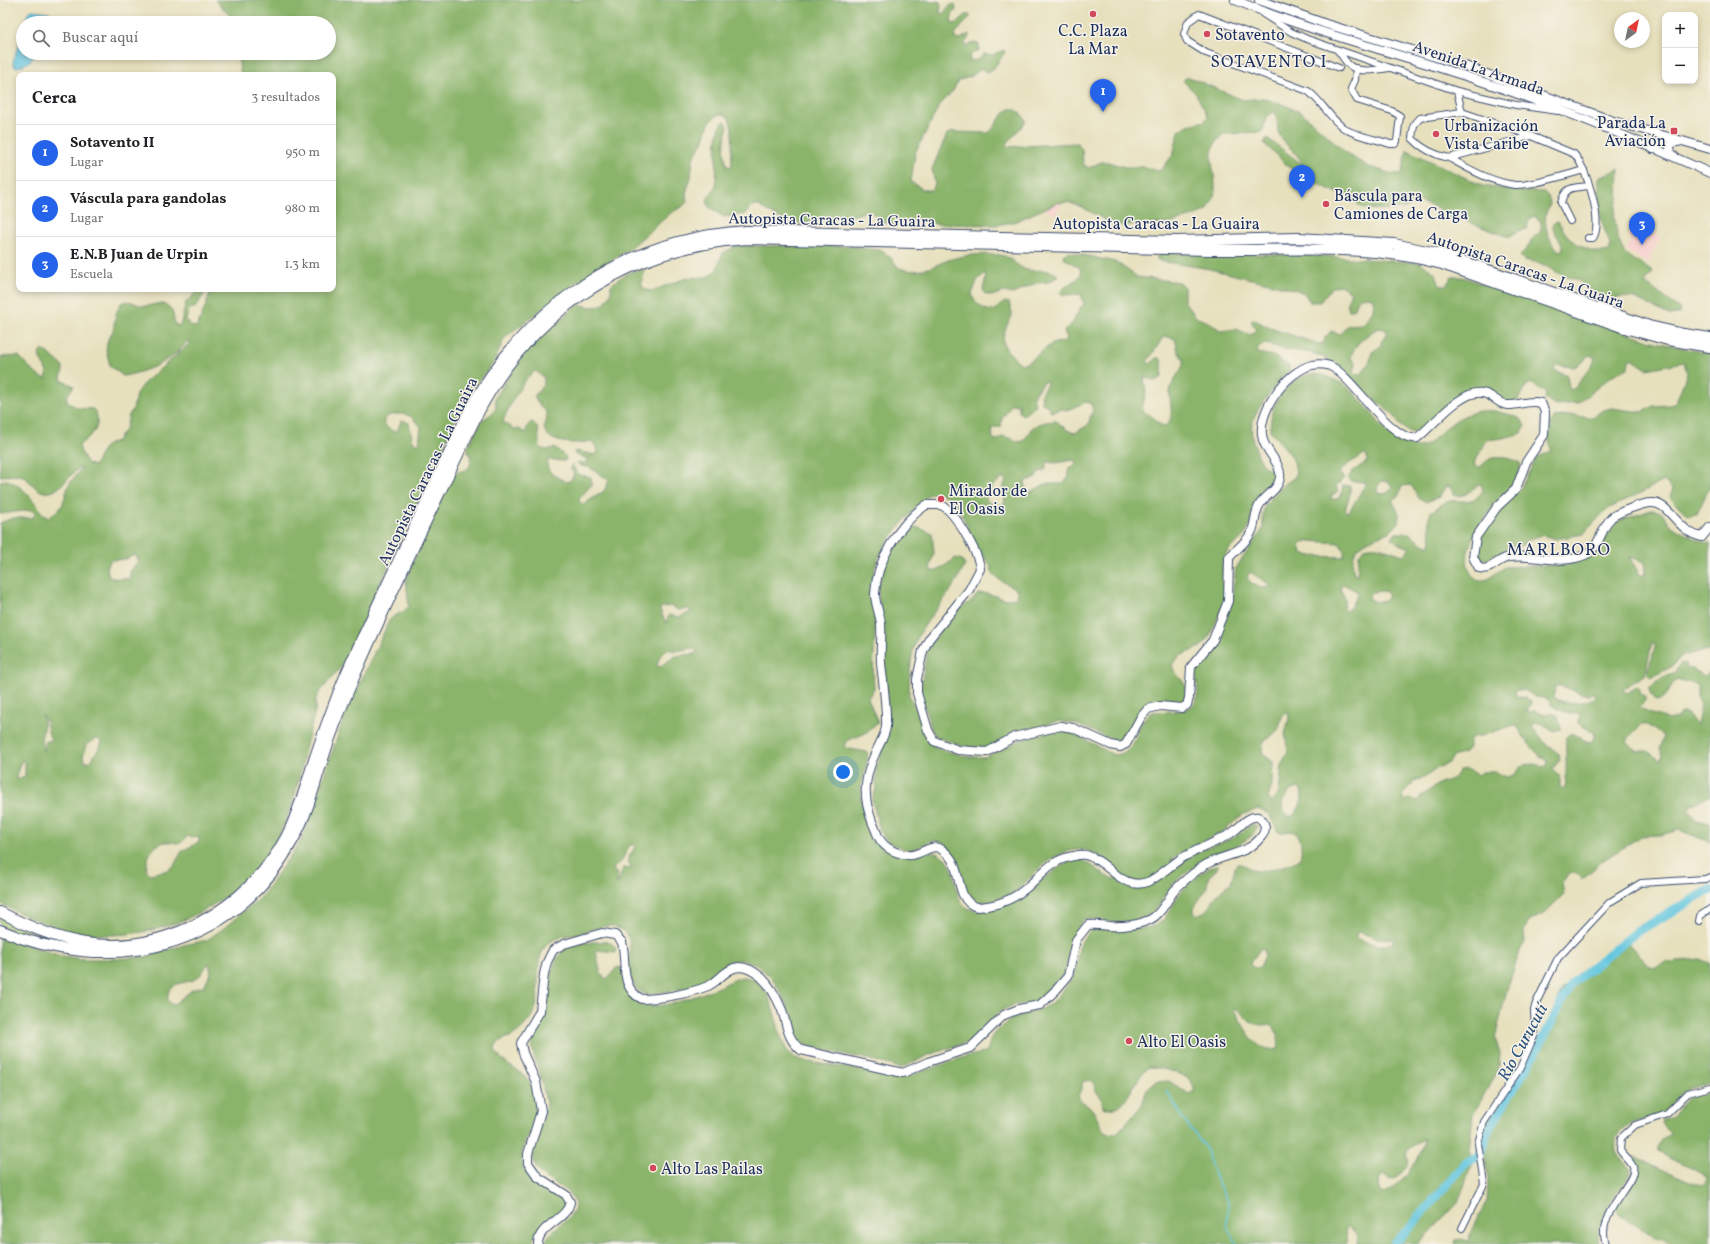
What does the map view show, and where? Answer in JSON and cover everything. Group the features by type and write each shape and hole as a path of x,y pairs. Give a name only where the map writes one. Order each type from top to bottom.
{"highway":[{"name":"Autopista Caracas - La Guaira","path":"0,912 37,930 56,937 86,943 122,944 154,939 183,930 220,910 250,885 275,855 291,827 329,718 350,667 465,420 487,381 503,358 526,332 561,300 603,272 658,247 710,234 747,231 1177,241 1299,238 1394,244 1453,258 1655,327 1710,338"},
{"name":"Autopista Caracas - La Guaira","path":"0,930 43,945 72,950 108,953 144,949 177,941 206,928 236,908 256,891 282,859 298,830 339,714 357,670 473,423 494,385 510,363 532,338 566,307 607,280 661,254 711,242 747,239 1211,250 1317,250 1392,254 1442,264 1647,335 1682,344 1710,347"}],"main road":[{"name":"Avenida La Armada","path":"1235,0 1253,8 1337,37 1461,74 1564,112 1710,173"},
{"name":"Avenida La Armada","path":"1260,0 1326,24 1465,66 1613,121 1710,149"},
{"path":"1654,149 1657,143 1668,137"},
{"path":"1678,160 1671,153 1670,148 1672,143 1683,140"},
{"path":"538,1244 541,1234 567,1209 570,1202 566,1195 538,1177 530,1168 527,1159 541,1110 536,1082 523,1053 521,1043 540,1011 547,962 551,953 558,947 602,933 615,935 622,942 624,972 628,982 633,991 642,998 700,989 714,983 732,969 737,967 746,968 760,975 773,993 782,1011 790,1037 801,1050 903,1073 970,1048 1004,1015 1019,1009 1040,1005 1062,984 1068,976 1073,946 1081,932 1088,925 1121,926 1137,924 1152,919 1174,891 1196,871 1214,860 1253,846 1264,833 1265,825 1261,819 1255,817 1251,818 1231,834 1192,852 1171,865 1152,880 1142,883 1124,880 1090,856 1082,855 1064,858 1045,868 1026,888 1013,897 995,904 977,907 965,899 954,863 944,851 934,846 915,854 905,855 884,845 878,835 865,796 871,763 886,727 881,661 881,624 876,600 876,584 881,565 895,537 902,528 926,505 936,504 950,510 977,558 980,569 969,590 924,647 917,693 928,730 934,741 958,750 977,752 991,751 1014,737 1061,726 1073,728 1110,745 1120,747 1126,744 1141,717 1148,710 1160,706 1182,708 1187,705 1189,698 1191,667 1213,640 1228,601 1230,558 1249,538 1252,532 1256,510 1264,498 1276,487 1280,480 1277,464 1263,440 1262,427 1265,414 1287,380 1296,372 1307,367 1320,364 1335,369 1374,410 1400,434 1410,438 1420,435 1456,404 1473,394 1487,394 1506,405 1532,401 1541,403 1546,412 1544,435 1526,462 1516,489 1497,507 1476,538 1473,557 1479,568 1489,568 1509,557 1561,561 1584,555 1593,549 1613,517 1650,503 1658,504 1665,508 1678,524 1695,536 1702,537 1710,527"}],"street":[{"path":"1253,8 1291,32 1337,50 1457,91 1516,105 1564,112"},
{"path":"1339,68 1199,14 1188,22 1184,34 1187,42 1206,53 1308,91 1318,99 1340,126 1390,144 1395,144 1397,140 1400,116 1392,111 1357,100 1351,89 1355,80 1356,68"},
{"path":"1337,50 1349,65 1356,68 1364,70 1392,68"},
{"path":"1457,91 1462,112"},
{"path":"1584,170 1525,185 1514,185 1480,175 1449,158 1437,156 1418,145 1412,138 1414,125 1420,118 1462,112 1531,136 1574,154 1584,170 1596,220 1596,234 1593,238 1588,238"},
{"path":"1449,158 1531,136"},
{"path":"1570,221 1561,203 1564,194 1570,188 1589,186"},
{"path":"1462,1228 1484,1184 1478,1143 1484,1122 1520,1068 1535,1034 1534,1010 1536,1003 1558,958 1610,902 1642,883 1705,879 1710,877"},
{"path":"1699,921 1700,916 1710,909"},
{"path":"1606,1244 1604,1235 1608,1214 1634,1171 1632,1165 1620,1150 1619,1146 1621,1138 1635,1125 1667,1114 1688,1093 1710,1087"}],"shaded area":[{"path":"1067,196 1054,214 1042,209"},
{"path":"1637,224 1660,237 1648,263 1626,250 1632,240 1628,237"}],"green space":[{"path":"215,0 939,1 941,5 940,13 943,14 949,6 955,4 956,10 952,15 951,24 957,23 966,15 970,15 970,17 955,34 955,39 959,40 969,34 970,36 965,43 966,46 975,43 979,44 979,50 970,55 969,61 978,60 984,54 992,55 1004,50 1005,52 993,69 988,72 981,69 972,76 958,81 953,91 939,106 915,153 911,182 924,190 932,190 935,184 932,169 947,134 953,132 988,133 1010,109 1014,109 1019,112 1026,121 1006,145 1007,147 1077,143 1082,149 1083,164 1089,168 1101,162 1108,162 1125,167 1144,167 1160,171 1173,155 1179,131 1188,125 1205,121 1208,116 1196,94 1184,82 1184,79 1189,77 1243,100 1263,98 1302,113 1350,156 1369,167 1393,174 1402,174 1407,150 1483,186 1509,190 1543,192 1548,196 1550,204 1545,217 1546,228 1553,245 1560,251 1563,249 1552,225 1556,221 1560,224 1567,235 1581,246 1599,252 1610,250 1600,211 1599,178 1619,169 1618,198 1614,216 1618,239 1626,255 1653,272 1645,283 1680,309 1679,314 1669,315 1635,298 1620,297 1614,299 1604,299 1587,289 1578,280 1564,276 1540,263 1524,260 1520,256 1533,238 1541,231 1540,220 1534,216 1529,220 1527,229 1517,231 1511,236 1506,236 1460,219 1450,218 1436,207 1419,202 1412,206 1396,209 1383,210 1368,209 1363,207 1352,200 1302,176 1285,164 1276,153 1264,143 1267,138 1303,165 1280,136 1277,117 1274,112 1268,115 1262,132 1223,134 1217,141 1213,148 1212,154 1215,193 1207,211 1169,224 1114,225 1082,207 1067,202 1057,203 1014,222 996,225 936,224 916,220 905,225 890,224 880,221 877,216 868,211 837,220 793,223 779,218 757,205 752,206 745,214 724,217 709,207 707,200 716,184 716,150 718,132 721,125 725,121 728,126 725,141 725,156 727,166 732,167 731,126 726,115 719,114 710,121 703,142 693,158 691,177 686,193 687,202 682,207 672,212 628,250 578,282 509,334 504,339 494,362 465,398 345,662 319,693 315,701 315,712 293,802 281,831 266,856 247,878 225,897 200,912 174,924 146,931 117,935 77,933 43,923 0,903 0,523 13,518 32,518 36,513 31,510 0,514 0,481 7,480 18,486 32,499 43,515 49,518 62,506 69,484 82,468 78,469 60,486 50,492 41,491 21,475 0,476 0,357 19,356 35,373 46,379 47,372 39,355 40,351 45,351 63,367 61,380 74,386 67,396 67,402 78,408 93,409 97,414 95,431 79,446 88,464 94,466 105,447 117,441 126,428 129,415 133,409 136,394 142,385 191,342 187,341 182,348 167,360 149,369 123,376 110,366 106,349 108,339 113,331 116,314 121,303 128,301 142,306 160,304 166,305 172,310 175,324 179,326 186,302 197,292 205,292 196,307 189,309 186,320 191,326 197,327 210,292 336,292 336,72 240,72 238,60 336,60 336,16 230,16","holes":["394,414 404,414 410,416 421,426 419,444 413,442 409,423 401,421 397,432 394,432 388,428 384,423 385,418 388,416","134,555 138,557 138,562 131,570 129,579 111,578 108,574 107,565 111,560 126,559","42,715 46,721 52,741 46,741 43,751 41,739 44,725","95,739 98,739 102,743 91,761 85,762 83,757 86,745","21,761 25,762 25,777 17,780 16,776","188,836 199,838 199,842 182,851 173,867 165,871 150,874 147,872 148,858 156,846 165,842 181,843"]},
{"path":"736,246 848,246 880,250 888,255 899,268 917,271 924,270 952,259 985,254 1004,256 1023,269 1043,270 1055,273 1059,276 1049,282 1036,283 1013,294 1003,292 992,296 985,294 983,289 986,277 985,273 977,281 972,294 980,306 991,311 1005,302 1009,303 1012,312 1004,334 1004,345 1007,350 1022,364 1030,361 1047,347 1056,343 1065,342 1067,338 1064,331 1073,323 1080,308 1084,304 1081,294 1063,295 1060,292 1076,280 1081,274 1080,268 1064,258 1063,255 1069,252 1116,262 1137,277 1180,282 1184,287 1184,301 1197,318 1206,321 1222,331 1236,329 1251,335 1256,329 1251,321 1253,319 1270,328 1319,344 1324,343 1325,338 1331,331 1340,334 1348,325 1363,324 1368,319 1374,305 1372,298 1363,296 1357,300 1353,310 1349,310 1347,302 1351,292 1340,285 1331,288 1320,302 1310,302 1304,293 1297,290 1210,269 1160,261 1156,258 1162,253 1307,255 1421,263 1436,274 1440,286 1446,285 1452,277 1462,277 1652,341 1710,354 1710,486 1697,514 1688,515 1673,501 1670,496 1673,490 1664,481 1606,510 1583,534 1556,539 1542,535 1525,541 1523,545 1510,547 1491,561 1482,558 1476,550 1480,536 1490,520 1520,489 1536,459 1551,449 1548,437 1550,423 1555,417 1574,415 1587,418 1595,416 1601,411 1611,408 1642,412 1654,406 1676,403 1687,373 1684,362 1647,369 1632,359 1629,360 1628,368 1613,375 1578,403 1556,405 1545,399 1546,393 1531,383 1526,386 1516,403 1510,405 1474,391 1414,433 1404,429 1392,413 1358,387 1332,363 1320,355 1302,351 1285,350 1264,344 1260,345 1257,350 1258,353 1273,356 1289,366 1289,370 1258,410 1251,428 1256,450 1262,465 1274,472 1276,476 1272,482 1263,488 1256,497 1249,528 1241,539 1228,551 1224,558 1223,570 1226,591 1219,615 1208,639 1201,647 1180,656 1172,665 1173,670 1185,685 1186,695 1183,702 1181,704 1159,702 1149,705 1137,716 1127,736 1118,742 1076,724 1058,721 1011,734 989,749 969,748 937,737 932,731 920,692 927,652 932,641 959,609 972,601 978,594 989,594 1012,599 1017,597 1018,592 1016,589 1000,580 993,574 990,565 975,545 959,510 946,496 938,494 928,495 888,541 877,562 874,572 874,688 868,698 878,723 864,734 846,741 844,748 867,752 868,757 861,785 861,796 871,831 879,845 891,851 924,851 939,854 946,859 950,865 959,898 963,904 970,909 979,911 987,910 1005,903 1071,861 1078,860 1085,862 1106,876 1112,879 1117,879 1105,861 1097,855 1089,851 1071,851 1050,860 1023,885 1009,895 996,900 978,903 968,896 957,860 945,843 933,840 915,849 908,850 889,843 880,831 872,799 876,789 876,770 889,729 878,588 884,565 901,533 909,528 916,527 932,533 934,553 930,567 931,571 937,571 956,558 962,560 965,565 955,584 929,619 915,643 911,663 909,697 916,707 925,735 934,746 942,750 969,757 985,757 1026,738 1058,730 1071,732 1114,755 1123,753 1129,749 1133,743 1141,723 1152,712 1182,710 1193,705 1197,699 1198,690 1196,671 1213,647 1231,604 1236,568 1263,529 1263,513 1265,505 1282,486 1295,477 1296,470 1292,457 1270,431 1270,423 1274,406 1280,396 1293,382 1309,374 1323,375 1347,387 1388,432 1397,440 1407,445 1420,447 1426,445 1453,422 1468,414 1476,412 1493,411 1512,415 1522,420 1525,427 1522,433 1487,440 1474,463 1476,467 1480,467 1490,459 1502,458 1515,460 1521,464 1514,485 1486,516 1468,550 1467,562 1470,572 1478,581 1488,579 1505,567 1569,565 1577,561 1616,522 1651,510 1662,513 1672,526 1679,531 1696,539 1710,543 1710,651 1681,656 1673,666 1651,677 1648,675 1648,670 1655,648 1655,644 1652,642 1645,675 1622,689 1627,693 1638,686 1640,693 1645,696 1645,701 1640,706 1642,709 1668,720 1676,718 1682,713 1686,713 1697,725 1701,705 1697,696 1697,685 1677,679 1666,695 1657,701 1650,693 1649,688 1663,677 1674,674 1678,666 1683,663 1686,664 1685,668 1693,669 1704,676 1710,672 1710,796 1691,805 1688,810 1696,820 1710,823 1710,842 1679,830 1660,835 1641,836 1605,859 1582,879 1575,873 1570,873 1562,882 1564,894 1544,914 1530,920 1527,924 1524,932 1525,942 1520,951 1508,986 1495,1038 1500,1053 1499,1067 1473,1115 1469,1149 1473,1163 1458,1202 1418,1244 1357,1244 1358,1235 1348,1226 1345,1231 1347,1244 545,1244 551,1233 570,1216 575,1205 567,1192 542,1174 537,1169 534,1162 534,1147 544,1117 546,1102 533,1050 532,1038 544,1010 555,962 560,954 567,948 578,944 592,942 609,942 612,944 616,949 615,952 597,950 596,952 601,975 607,979 616,968 620,967 626,986 631,995 637,1002 645,1005 655,1006 679,1002 741,977 755,980 763,987 769,998 781,1036 785,1046 792,1056 809,1062 907,1077 967,1056 985,1053 988,1049 992,1036 1011,1020 1023,1014 1041,1009 1052,1003 1070,982 1075,970 1080,946 1085,936 1090,931 1107,929 1138,929 1156,925 1165,918 1179,895 1186,887 1208,868 1213,866 1218,865 1217,869 1209,876 1206,890 1194,907 1194,913 1197,915 1206,911 1216,896 1231,882 1235,868 1238,864 1255,871 1262,871 1273,869 1300,859 1301,843 1298,835 1291,831 1278,832 1269,814 1258,809 1242,815 1223,832 1193,846 1172,859 1171,861 1234,838 1252,824 1258,826 1255,832 1243,842 1203,861 1182,876 1171,886 1158,907 1146,917 1125,922 1109,922 1090,919 1083,920 1071,938 1067,965 1064,973 1040,999 1032,1003 1014,1005 1000,1011 974,1039 931,1054 901,1068 868,1059 814,1048 803,1044 792,1031 787,1004 772,978 758,966 744,960 729,961 706,983 699,986 646,995 636,987 631,979 629,970 630,945 628,938 619,928 606,926 553,940 545,946 541,954 538,975 538,996 533,1014 521,1029 512,1036 500,1041 496,1045 495,1049 499,1057 504,1062 527,1079 535,1094 537,1112 522,1152 524,1168 533,1179 558,1193 566,1201 564,1207 559,1213 538,1231 532,1244 0,1244 0,936 61,956 84,959 144,957 207,940 224,928 262,896 300,842 345,715 389,621 394,616 405,611 409,606 406,581 419,547 452,476 468,469 471,463 471,457 467,449 481,421 494,412 496,407 495,398 522,356 576,305 594,307 604,304 611,293 611,285 627,274 641,270 645,271 641,283 644,289 651,291 687,278 707,277 716,271 723,253","holes":["1378,328 1387,330 1387,334 1381,342 1381,346 1372,352 1370,361 1362,374 1357,375 1354,372 1356,364 1351,358 1352,353 1365,337","1164,336 1175,339 1177,348 1184,361 1182,368 1171,388 1171,415 1170,420 1165,426 1159,424 1145,412 1142,407 1146,393 1144,377 1155,381 1162,377 1162,362 1160,358 1156,358 1150,364 1147,362","1588,355 1595,357 1594,362 1575,388 1571,390 1567,376 1554,370 1555,365 1574,367 1583,362","536,371 544,378 544,384 535,395 535,399 547,414 544,427 546,432 553,439 559,441 576,443 593,442 597,449 597,453 595,455 575,451 574,454 588,459 585,463 576,462 580,466 589,467 609,480 604,491 584,504 580,503 579,499 592,484 591,477 579,475 572,464 570,468 574,474 571,480 566,482 552,474 548,468 548,460 565,461 566,457 555,448 546,450 540,448 538,430 535,424 532,422 529,424 525,433 519,429 514,429 503,422 516,394 527,379","1046,381 1047,384 1041,393 1042,403 1047,405 1051,412 1061,409 1067,410 1086,402 1090,403 1093,409 1088,425 1075,433 1069,431 1056,421 1053,421 1036,425 1021,442 1003,436 997,440 993,439 992,429 994,427 1001,427 1002,418 1011,404 1019,405 1019,412 1022,415 1035,405 1033,396 1042,383","1364,454 1367,455 1367,462 1353,471 1348,478 1351,481 1364,482 1365,485 1350,510 1346,513 1350,486 1343,485 1341,496 1337,499 1331,499 1331,496 1338,491 1336,486 1344,478 1339,474 1340,471","1072,460 1076,461 1076,464 1070,468 1068,478 1063,484 1045,484 1031,492 1026,491 1025,481 1035,478 1039,472 1045,470 1047,462 1056,463","1003,478 1006,480 1003,489 1005,503 995,505 986,500 988,493","1383,481 1389,482 1392,487 1388,493 1380,494 1377,492 1378,485","1479,484 1482,486 1483,490 1476,498 1467,501 1447,501 1431,512 1429,516 1431,536 1430,545 1421,543 1409,533 1395,533 1391,538 1402,545 1409,547 1408,552 1403,555 1380,547 1364,548 1359,554 1357,575 1354,575 1353,560 1357,550 1364,543 1391,531 1397,525 1399,513 1393,501 1398,497 1402,486 1411,485 1418,497 1426,502 1439,497 1446,486 1450,487 1454,495 1458,496 1468,493","1303,542 1339,543 1344,550 1344,557 1311,556 1302,553 1300,545","1629,557 1645,562 1646,570 1643,576 1640,575","1250,572 1269,584 1267,588 1258,587 1252,584 1247,577","1343,584 1358,592 1350,608 1345,611 1343,610 1345,598 1340,589","1385,591 1389,596 1385,600 1376,602 1370,599 1369,595 1372,592","671,606 678,610 689,609 691,612 679,617 669,615 666,623 660,610 661,607","692,648 697,651 695,654 676,656 659,667 657,665 660,656 667,649 676,651","1555,686 1564,687 1583,694 1594,693 1596,697 1586,701 1569,703 1563,702 1554,697","1515,690 1524,690 1536,697 1545,698 1549,700 1552,706 1570,714 1579,713 1581,716 1579,721 1580,725 1594,732 1595,736 1591,742 1571,733 1566,737 1566,780 1564,789 1560,788 1560,776 1552,769 1560,760 1559,754 1544,742 1532,727 1533,724 1542,723 1552,731 1561,729 1558,716 1553,713 1545,715 1534,711 1525,712 1531,705 1531,701 1516,696","1288,711 1289,718 1285,734 1288,752 1282,763 1279,793 1272,803 1268,798 1272,784 1273,762 1263,754 1262,748 1265,740 1278,730 1283,714","1642,724 1646,724 1663,736 1660,748 1663,755 1660,760 1647,751 1638,751 1627,743 1629,737","1514,725 1517,726 1538,754 1548,762 1546,767 1534,764 1523,765 1514,775 1507,777 1494,772 1482,772 1477,775 1467,769 1459,770 1453,779 1440,783 1421,796 1417,802 1411,798 1404,801 1402,795 1411,786 1413,781 1424,778 1439,767 1449,763 1453,757 1464,753 1469,748 1469,742 1473,737 1481,736","1300,788 1302,795 1301,802 1294,815 1289,817 1284,812 1282,802 1291,790","633,844 635,847 627,861 632,869 623,868 617,884 618,874 613,868 621,862 629,846","1359,932 1377,938 1392,939 1395,941 1386,945 1376,945 1357,938 1356,933","1261,948 1264,949 1265,955 1260,967 1255,968 1251,966 1250,963","209,963 211,972 204,986 192,990 173,1005 168,1001 168,994 173,986 193,980 199,976","1234,1008 1250,1022 1272,1026 1278,1037 1278,1049 1270,1050 1263,1048 1257,1044 1246,1030","1149,1067 1162,1069 1184,1076 1190,1080 1194,1091 1189,1094 1169,1081 1156,1082 1150,1085 1147,1089 1142,1105 1118,1132 1113,1134 1108,1133 1101,1127 1092,1110 1081,1101 1078,1095 1082,1089 1082,1082 1090,1080 1093,1082 1097,1093 1101,1097 1103,1107 1111,1109 1118,1106 1129,1094 1143,1072","1423,1139 1423,1145 1420,1153 1409,1172 1393,1188 1386,1192 1380,1193 1378,1184 1381,1176 1384,1175 1390,1179 1397,1177 1409,1163 1406,1154 1407,1150"]},
{"path":"0,917 41,936 63,943 62,945 17,932 0,925"},
{"path":"1626,941 1650,967 1656,968 1668,962 1700,959 1710,964 1710,1084 1683,1091 1665,1112 1633,1123 1625,1127 1619,1133 1616,1141 1616,1152 1631,1171 1627,1180 1609,1206 1600,1224 1600,1244 1455,1244 1456,1240 1461,1239 1468,1241 1480,1213 1487,1202 1488,1177 1483,1143 1484,1127 1492,1115 1513,1094 1529,1072 1531,1059 1536,1047 1547,1036 1556,1022 1559,1014 1558,1000 1562,989 1578,973"},
{"path":"1710,1092 1710,1244 1671,1244 1666,1239 1655,1236 1632,1224 1620,1215 1615,1208 1639,1170 1636,1163 1630,1158 1631,1156 1648,1162 1691,1182 1704,1184 1707,1178 1703,1173 1677,1162 1658,1151 1657,1148 1661,1140 1671,1133 1661,1124 1662,1120 1673,1117 1687,1098"}],"water":[{"path":"32,10 49,12 49,16 27,16 28,13"},
{"path":"16,52 16,60 31,60 22,66 15,67 13,62"}],"waterway":[{"name":"Río Curucutí","path":"1395,1244 1466,1163 1478,1156 1482,1150 1489,1129 1537,1051 1571,984 1638,931 1710,890"},
{"path":"1166,1090 1186,1123 1204,1145 1217,1182 1228,1202 1227,1227 1237,1244"}],"place":[{"name":"C.C. Plaza La Mar","path":"1093,14"},
{"name":"Sotavento","path":"1207,34"},
{"name":"Sotavento II","path":"1103,112"},
{"name":"Parada La Aviación","path":"1674,131"},
{"name":"Urbanización Vista Caribe","path":"1436,134"},
{"name":"Váscula para gandolas","path":"1302,198"},
{"name":"Báscula para Camiones de Carga","path":"1326,204"},
{"name":"E.N.B Juan de Urpin","path":"1642,245"},
{"name":"Mirador de El Oasis","path":"941,499"},
{"name":"Alto El Oasis","path":"1129,1041"},
{"name":"Alto Las Pailas","path":"653,1168"}],"district":[{"name":"SOTAVENTO I","path":"1269,61"},
{"name":"MARLBORO","path":"1559,549"}]}
